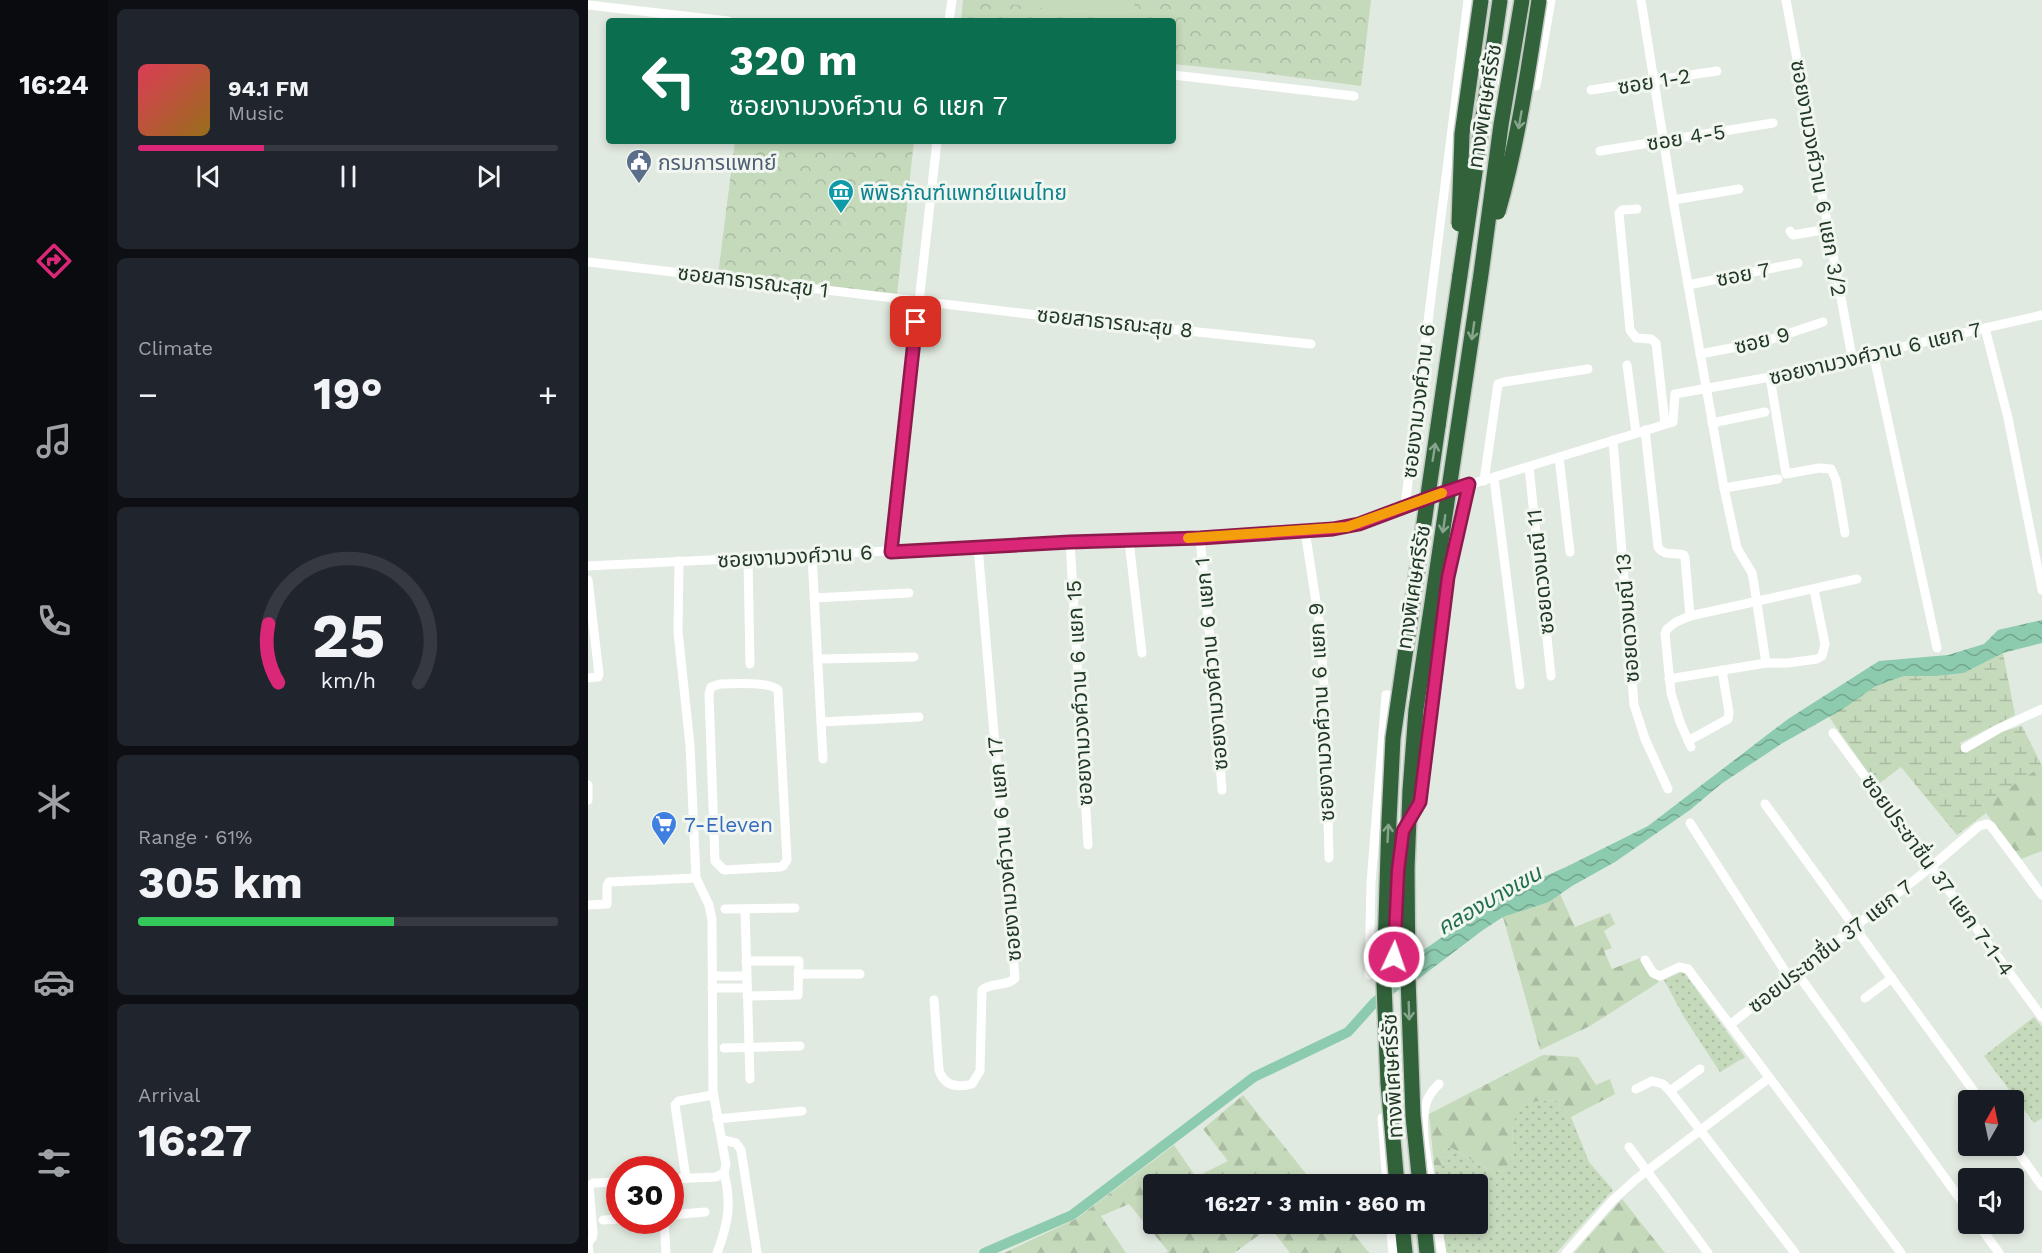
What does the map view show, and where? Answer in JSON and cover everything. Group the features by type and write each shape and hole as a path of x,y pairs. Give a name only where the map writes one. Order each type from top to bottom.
{"highway":[{"path":"1460,275 1459,177 1462,134 1481,0"},
{"name":"ทางพิเศษศรีรัช","path":"1396,1174 1383,984 1393,748 1420,543 1500,0"},
{"name":"ทางพิเศษศรีรัช","path":"1419,1174 1413,1116 1408,978 1407,869 1410,791 1418,700 1501,124 1522,0"},
{"path":"1481,274 1514,154 1539,0"},
{"path":"1403,1234 1405,1253"},
{"path":"1425,1234 1427,1253"}],"street":[{"path":"949,18 952,0"},
{"name":"ซอยงามวงศ์วาน 6","path":"588,566 1070,542 1200,538 1333,529 1359,524 1405,506 1468,0"},
{"path":"1459,73 1536,86 1551,0"},
{"path":"1641,0 1673,200 1724,488 1737,548 1752,573 1766,663"},
{"name":"ซอยงามวงศ์วาน 6 แยก 3/2","path":"1786,0 1852,357"},
{"path":"588,5 702,18"},
{"name":"ซอย 1-2","path":"1591,90 1717,71"},
{"path":"1176,75 1354,96"},
{"name":"ซอย 4-5","path":"1600,151 1773,123"},
{"path":"891,552 937,144"},
{"path":"1673,200 1739,189"},
{"path":"1405,506 1665,423 1656,343 1651,339 1636,338 1630,330 1619,213 1623,210 1637,209"},
{"path":"1790,231 1793,235 1828,229"},
{"name":"ซอยสาธารณะสุข 1","path":"588,262 918,301"},
{"name":"ซอย 7","path":"1688,285 1798,264"},
{"name":"ซอยสาธารณะสุข 8","path":"918,301 1311,344"},
{"name":"ซอยงามวงศ์วาน 6 แยก 7","path":"1665,423 1673,422 1675,394 1770,377 2042,315"},
{"name":"ซอย 9","path":"1700,354 1763,342 1823,322"},
{"path":"1985,328 2008,418 2042,590"},
{"path":"1874,352 1937,648"},
{"path":"1627,365 1641,431 1659,547 1661,552 1684,555 1690,616"},
{"path":"1484,481 1498,384 1588,369"},
{"path":"1770,377 1786,474 1819,468 1831,469 1836,480 1845,533"},
{"path":"1712,423 1765,412"},
{"name":"ซอยดวงมณี 13","path":"1613,440 1633,695 1645,738 1668,789"},
{"path":"1559,457 1570,552"},
{"name":"ซอยดวงมณี 11","path":"1529,467 1551,676"},
{"path":"1494,478 1520,685"},
{"path":"1724,488 1778,479"},
{"path":"1394,957 1398,871 1403,831 1420,802 1448,577 1469,484"},
{"name":"ซอยงามวงศ์วาน 6 แยก 9","path":"1305,531 1319,621 1323,675 1329,858"},
{"name":"ซอยงามวงศ์วาน 6 แยก 1","path":"1200,538 1222,790"},
{"path":"1129,541 1142,653"},
{"name":"ซอยงามวงศ์วาน 6 แยก 15","path":"1070,542 1088,845"},
{"name":"ซอยงามวงศ์วาน 6 แยก 17","path":"934,1000 941,1077 954,1086 972,1084 980,1071 982,990 985,987 1010,982 1015,978 978,547"},
{"path":"812,556 823,759"},
{"path":"748,559 750,664"},
{"path":"680,561 678,632 690,745 696,878 709,905 712,920 713,1095 723,1140 726,1165 724,1173 729,1193 727,1224 717,1253"},
{"path":"1722,670 1729,712 1728,719 1690,744 1675,707 1669,679 1665,634 1667,629 1690,616 1857,579"},
{"path":"588,580 599,674 598,677 588,678"},
{"path":"1669,679 1766,663 1817,659 1822,656 1826,644 1814,590"},
{"path":"814,598 909,593"},
{"path":"818,659 914,657"},
{"path":"720,684 768,685 777,688 787,849 787,860 783,866 727,870 716,864 710,744 709,694 711,687 720,684"},
{"path":"1370,975 1371,883 1386,695 1432,697"},
{"path":"1965,748 1998,729 2042,709"},
{"path":"821,722 919,717"},
{"name":"ซอยประชาชื่น 37 แยก 7-1-4","path":"1833,733 2042,1017"},
{"path":"690,745 710,744"},
{"path":"588,785 588,800"},
{"path":"1765,804 1973,1090"},
{"path":"1690,824 1793,976 1958,1197"},
{"name":"ซอยประชาชื่น 37 แยก 7","path":"1731,1024 1931,867 1979,826 1987,824 1994,829 2042,895"},
{"path":"588,905 607,904 609,882 696,878"},
{"path":"725,909 795,908"},
{"path":"745,909 750,1079"},
{"path":"1645,960 1653,973 1660,976 1679,967 1688,969 1901,1253"},
{"path":"712,988 798,995 799,961 746,961"},
{"path":"798,974 860,974"},
{"path":"713,976 746,976"},
{"path":"1865,998 1892,978"},
{"path":"724,1048 800,1046"},
{"path":"1670,1090 1700,1069"},
{"path":"1566,1253 1612,1201 1647,1171 1769,1078"},
{"path":"1636,1089 1652,1081 1659,1081 1670,1090 1795,1253"},
{"path":"1430,1174 1424,1113 1430,1094 1439,1084"},
{"path":"713,1095 679,1101 675,1105 686,1178 716,1177 724,1173"},
{"path":"717,1119 802,1111"},
{"path":"1386,1174 1382,1118 1424,1113"},
{"path":"723,1140 736,1143 741,1150 757,1253"},
{"path":"1629,1148 1708,1253"},
{"path":"2021,1156 2042,1186"},
{"path":"589,1253 588,1243 593,1233 589,1186 606,1183"},
{"path":"684,1214 705,1212"},
{"path":"665,1234 666,1253"},
{"path":"1391,1234 1393,1253"},
{"path":"1439,1234 1442,1253"},
{"path":"1985,1234 1999,1253"}],"green space":[{"path":"963,0 1371,0 1361,86 1176,64 1176,18 961,18"},
{"path":"1004,0 1135,0 1133,18 1112,18 1004,3"},
{"path":"735,144 914,144 897,294 718,275"},
{"path":"2003,653 2015,715 1960,743 1966,753 2004,731 2022,726 2042,766 1983,804 1986,813 1957,835 1901,767 1877,785 1829,717 1876,686 1904,676 1964,673"},
{"path":"2042,766 2042,851 2021,859 1986,813 1983,804"},
{"path":"1560,894 1575,927 1610,913 1615,924 1604,931 1612,948 1604,951 1612,969 1640,958 1659,982 1590,1026 1540,1050 1503,917 1549,902"},
{"path":"1683,971 1745,1057 1720,1072 1684,1017 1664,980"},
{"path":"2034,1017 2042,1027 2042,1118 2034,1123 2024,1110 2024,1090 2009,1090 1984,1056"},
{"path":"1543,1055 1578,1057 1596,1085 1610,1079 1615,1094 1571,1117 1556,1100 1531,1102 1518,1107 1512,1130 1514,1155 1503,1172 1487,1169 1452,1148 1445,1147 1442,1166 1434,1165 1429,1114"},
{"path":"1243,1095 1306,1174 1202,1174 1228,1161 1203,1129"},
{"path":"1556,1100 1571,1117 1589,1162 1613,1190 1556,1253 1446,1253 1443,1234 1488,1234 1488,1174 1435,1174 1434,1165 1442,1166 1445,1147 1452,1148 1487,1169 1514,1155 1512,1130 1517,1107 1531,1102"},
{"path":"1174,1145 1194,1174 1143,1174 1143,1221 1129,1204 1101,1216 1126,1253 1004,1253 1076,1219"},
{"path":"1622,1199 1665,1253 1574,1253"},
{"path":"1154,1234 1260,1234 1234,1253 1166,1253 1168,1251"},
{"path":"1275,1234 1354,1234 1369,1253 1290,1253"}],"water":[{"path":"2042,620 2042,643 2003,653 1964,673 1904,676 1876,686 1843,709 1781,744 1721,784 1690,810 1615,862 1549,902 1503,917 1417,980 1418,954 1502,895 1566,867 1648,826 1788,719 1879,661 1948,655 1984,644 1998,630"}],"waterway":[{"name":"คลองบางเขน","path":"984,1253 1072,1215 1254,1077 1348,1032 1374,1003 1410,974"}],"slow traffic":[{"path":"1188,538 1347,527 1442,493"}],"place":[{"name":"กรมการแพทย์","path":"639,185"},
{"name":"พิพิธภัณฑ์แพทย์แผนไทย","path":"841,215"},
{"name":"7-Eleven","path":"664,847"}],"route":[{"path":"916,322 891,552 1070,542 1200,538 1333,529 1359,524 1469,484 1448,577 1426,739 1420,802 1403,831 1398,871 1394,957"}]}
